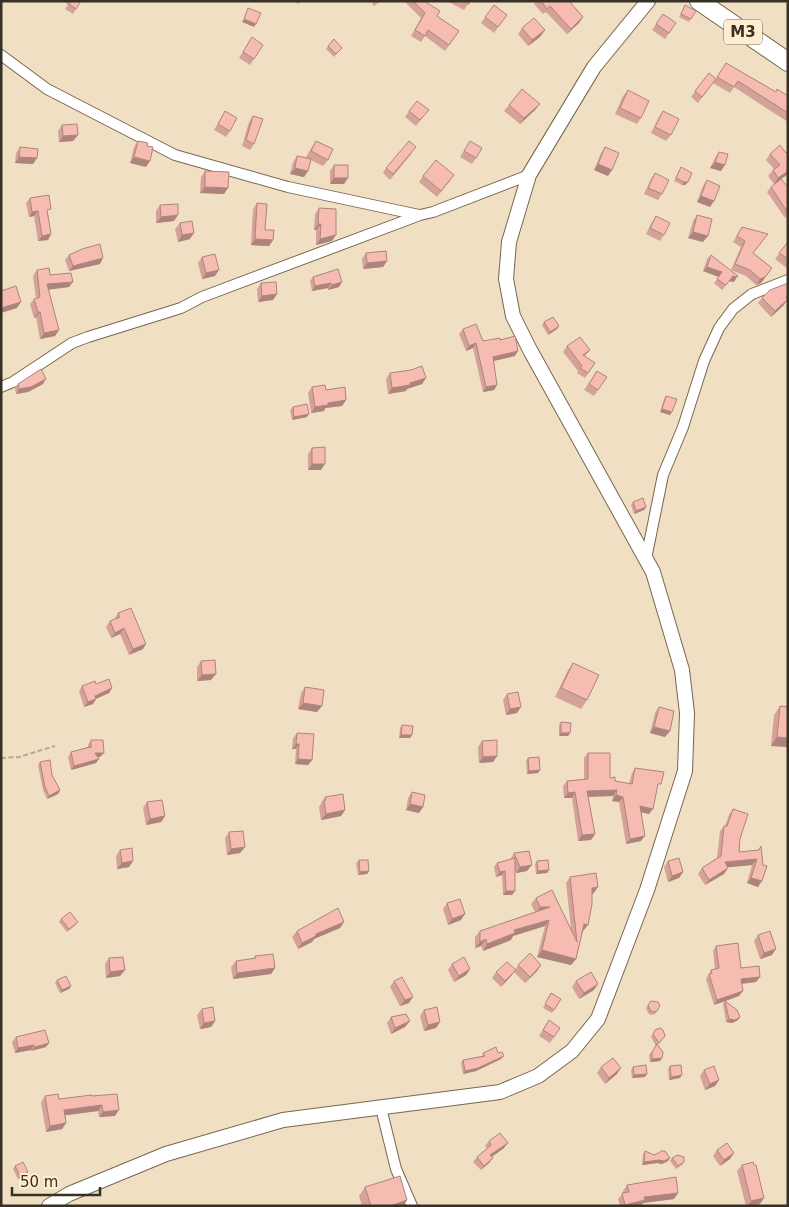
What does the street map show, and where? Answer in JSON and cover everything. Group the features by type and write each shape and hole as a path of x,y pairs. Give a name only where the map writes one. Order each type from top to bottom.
{"highway":[{"name":"M3","path":"700,1 788,62"}],"street":[{"path":"49,1206 69,1194 166,1154 283,1120 500,1092 538,1076 572,1051 598,1019 647,890 685,771 687,713 682,670 652,572 513,316 506,279 508,242 529,175 594,67 648,1"},
{"path":"1,55 47,88 175,155 288,187 420,216"},
{"path":"1,387 13,382 72,343 181,308 202,297 529,175"},
{"path":"646,559 663,475 683,427 704,361 720,328 733,309 752,294 788,280"},
{"path":"381,1108 396,1169 412,1206"}],"path":[{"path":"1,758 19,757 56,746"}],"building":[{"path":"70,1 81,1 76,9 69,4"},
{"path":"413,1 424,1 440,11 437,16 459,31 449,45 428,30 425,36 415,30 425,13"},
{"path":"541,1 569,1 583,17 571,29 550,6 547,9"},
{"path":"494,5 507,15 498,27 485,17"},
{"path":"685,5 696,11 691,19 681,14"},
{"path":"248,8 261,13 256,24 244,19"},
{"path":"663,14 676,23 669,33 656,24"},
{"path":"534,18 545,30 532,40 522,28"},
{"path":"252,37 263,45 254,59 243,52"},
{"path":"334,39 342,48 336,54 328,46"},
{"path":"726,63 776,92 777,89 788,96 788,113 738,81 734,87 717,77"},
{"path":"709,73 716,79 702,97 695,91"},
{"path":"522,89 540,104 524,118 509,105"},
{"path":"628,90 649,101 641,118 620,108"},
{"path":"417,101 429,110 420,120 409,111"},
{"path":"225,111 237,118 230,131 218,124"},
{"path":"663,111 679,119 671,135 655,127"},
{"path":"253,116 263,119 254,144 246,140"},
{"path":"77,124 78,135 63,136 62,125"},
{"path":"138,141 148,143 147,146 153,147 150,161 134,157"},
{"path":"316,141 333,149 328,160 311,151"},
{"path":"409,141 416,147 393,174 386,168"},
{"path":"470,141 482,148 476,158 464,151"},
{"path":"780,145 786,153 788,151 788,171 778,178 773,170 780,165 770,154"},
{"path":"20,147 38,149 37,158 19,157"},
{"path":"605,147 619,153 612,170 598,164"},
{"path":"719,152 728,154 725,165 715,162"},
{"path":"297,156 311,159 308,171 295,168"},
{"path":"436,160 454,175 441,191 423,176"},
{"path":"334,165 348,165 348,178 334,178"},
{"path":"681,167 692,173 688,182 676,178"},
{"path":"205,171 229,172 228,188 205,187"},
{"path":"655,173 669,180 662,194 648,188"},
{"path":"781,179 788,187 788,213 771,187"},
{"path":"707,180 720,186 714,201 701,196"},
{"path":"49,195 51,209 47,210 51,234 42,236 38,211 32,212 30,198"},
{"path":"257,203 267,204 265,230 274,230 273,240 255,239"},
{"path":"178,204 178,215 161,217 160,205"},
{"path":"319,208 336,209 336,235 320,239 321,224 318,224"},
{"path":"697,215 712,219 708,236 693,232"},
{"path":"656,216 670,223 664,235 650,228"},
{"path":"192,221 194,233 182,235 180,223"},
{"path":"742,227 768,234 753,253 772,268 765,277 760,279 750,270 735,264 745,241 737,236"},
{"path":"788,242 788,259 779,253"},
{"path":"100,244 103,258 73,266 69,255"},
{"path":"386,251 387,261 367,263 366,253"},
{"path":"215,254 219,270 206,273 202,257"},
{"path":"711,255 738,276 733,276 726,285 717,279 722,272 707,267"},
{"path":"49,268 50,275 71,273 73,282 47,284 59,330 44,333 40,312 38,312 34,299 40,297 37,270"},
{"path":"338,269 342,282 332,285 331,283 315,286 313,277"},
{"path":"276,282 277,294 262,296 261,283"},
{"path":"788,283 788,296 786,297 788,299 775,311 762,298 770,290"},
{"path":"16,286 21,302 1,308 1,291"},
{"path":"553,317 559,326 550,332 544,322"},
{"path":"476,324 483,341 500,338 500,340 515,336 518,351 493,357 497,385 486,387 476,343 469,346 463,329"},
{"path":"580,337 590,350 583,355 595,363 588,373 580,368 582,366 567,346"},
{"path":"422,366 426,378 410,383 410,385 392,388 390,373 411,370"},
{"path":"41,369 46,379 31,387 19,389 18,384"},
{"path":"597,371 607,377 598,390 589,384"},
{"path":"325,385 326,390 345,387 346,400 315,407 312,387"},
{"path":"666,396 677,399 672,412 662,409"},
{"path":"307,404 309,414 294,417 293,407"},
{"path":"325,447 325,464 312,464 312,448"},
{"path":"643,498 646,507 636,511 633,502"},
{"path":"131,608 146,644 133,649 124,628 115,633 110,621 120,617 118,613"},
{"path":"215,660 216,674 202,675 201,661"},
{"path":"573,663 599,675 587,700 561,688"},
{"path":"109,679 112,688 95,696 96,699 88,702 82,686 95,681 96,684"},
{"path":"305,687 324,690 322,706 303,703"},
{"path":"518,692 521,707 510,709 507,694"},
{"path":"780,706 788,707 788,738 777,737"},
{"path":"659,707 674,711 670,731 654,727"},
{"path":"561,722 571,723 570,733 561,733"},
{"path":"402,725 413,726 412,735 401,735"},
{"path":"297,733 314,734 312,760 298,759 299,744 296,744"},
{"path":"91,740 103,740 104,753 95,753 99,759 74,766 71,752 91,748"},
{"path":"497,740 497,756 483,757 482,741"},
{"path":"588,753 610,753 610,778 615,777 615,781 632,784 635,768 664,772 661,784 658,784 653,809 640,806 645,836 630,839 623,797 616,795 617,790 587,791 595,834 582,835 575,792 568,793 567,781 588,779"},
{"path":"539,757 540,770 529,771 528,758"},
{"path":"50,760 52,775 60,790 49,796 45,787 40,762"},
{"path":"412,792 425,795 423,807 410,804"},
{"path":"343,794 345,810 326,814 325,797"},
{"path":"162,800 165,816 150,819 147,802"},
{"path":"733,809 748,814 740,839 739,852 759,850 761,846 763,865 767,866 762,881 751,878 757,859 725,862 728,868 709,880 702,868 721,856 724,826 727,826"},
{"path":"243,831 245,847 231,849 229,832"},
{"path":"132,848 133,861 122,863 120,850"},
{"path":"529,851 532,865 520,867 514,853"},
{"path":"515,858 515,891 506,891 505,871 500,872 497,863"},
{"path":"679,858 683,872 672,876 668,861"},
{"path":"359,860 368,860 369,871 360,872"},
{"path":"548,860 549,870 538,871 537,861"},
{"path":"596,873 598,887 592,888 592,904 588,925 584,924 576,959 542,950 549,920 514,930 515,933 487,944 486,939 480,942 480,931 550,907 540,907 536,898 552,890 577,942 570,877"},
{"path":"460,899 465,914 452,919 447,903"},
{"path":"338,908 344,922 316,934 316,936 302,943 297,931"},
{"path":"70,912 78,922 69,929 61,919"},
{"path":"770,931 776,949 764,953 758,935"},
{"path":"738,943 741,968 759,966 760,977 741,979 743,991 717,1000 709,974 712,973 711,970 719,968 716,946"},
{"path":"530,953 541,965 530,977 518,965"},
{"path":"273,954 275,968 237,973 236,961"},
{"path":"123,957 125,970 110,972 109,958"},
{"path":"464,957 470,969 459,976 452,964"},
{"path":"507,962 516,970 505,981 496,972"},
{"path":"591,972 598,984 584,993 576,981"},
{"path":"66,976 71,986 62,990 57,980"},
{"path":"402,977 413,997 405,1000 394,981"},
{"path":"551,993 561,999 554,1010 545,1004"},
{"path":"651,1001 658,1002 660,1006 657,1011 653,1012 650,1010 648,1005"},
{"path":"725,1001 737,1010 740,1017 735,1020 729,1019"},
{"path":"213,1007 215,1021 204,1023 202,1009"},
{"path":"437,1007 440,1022 428,1025 424,1010"},
{"path":"406,1014 410,1021 395,1028 391,1017"},
{"path":"549,1020 560,1028 554,1037 543,1030"},
{"path":"660,1028 665,1036 659,1043 653,1034 655,1030"},
{"path":"45,1030 49,1043 35,1047 34,1045 18,1048 16,1037"},
{"path":"657,1044 663,1052 662,1058 652,1059 652,1052"},
{"path":"496,1047 498,1053 502,1052 504,1056 478,1068 465,1071 463,1060 485,1056 483,1053"},
{"path":"613,1058 621,1068 609,1078 601,1067"},
{"path":"646,1065 647,1074 634,1075 633,1067"},
{"path":"681,1065 682,1075 671,1077 670,1066"},
{"path":"714,1066 719,1080 710,1084 704,1070"},
{"path":"58,1094 59,1099 117,1094 119,1110 103,1112 102,1105 64,1110 66,1123 50,1126 45,1096"},
{"path":"500,1133 508,1143 490,1155 493,1158 484,1166 477,1157 491,1145 489,1141"},
{"path":"727,1143 734,1153 724,1160 717,1150"},
{"path":"645,1151 654,1155 665,1151 670,1158 664,1161 644,1162"},
{"path":"678,1155 684,1157 684,1162 678,1166 672,1158"},
{"path":"23,1162 28,1172 20,1176 15,1166"},
{"path":"753,1162 756,1165 764,1198 751,1201 742,1165"},
{"path":"400,1176 407,1200 390,1206 371,1206 365,1187"},
{"path":"676,1177 678,1193 644,1197 645,1200 625,1205 622,1193 629,1192 627,1185"}]}
